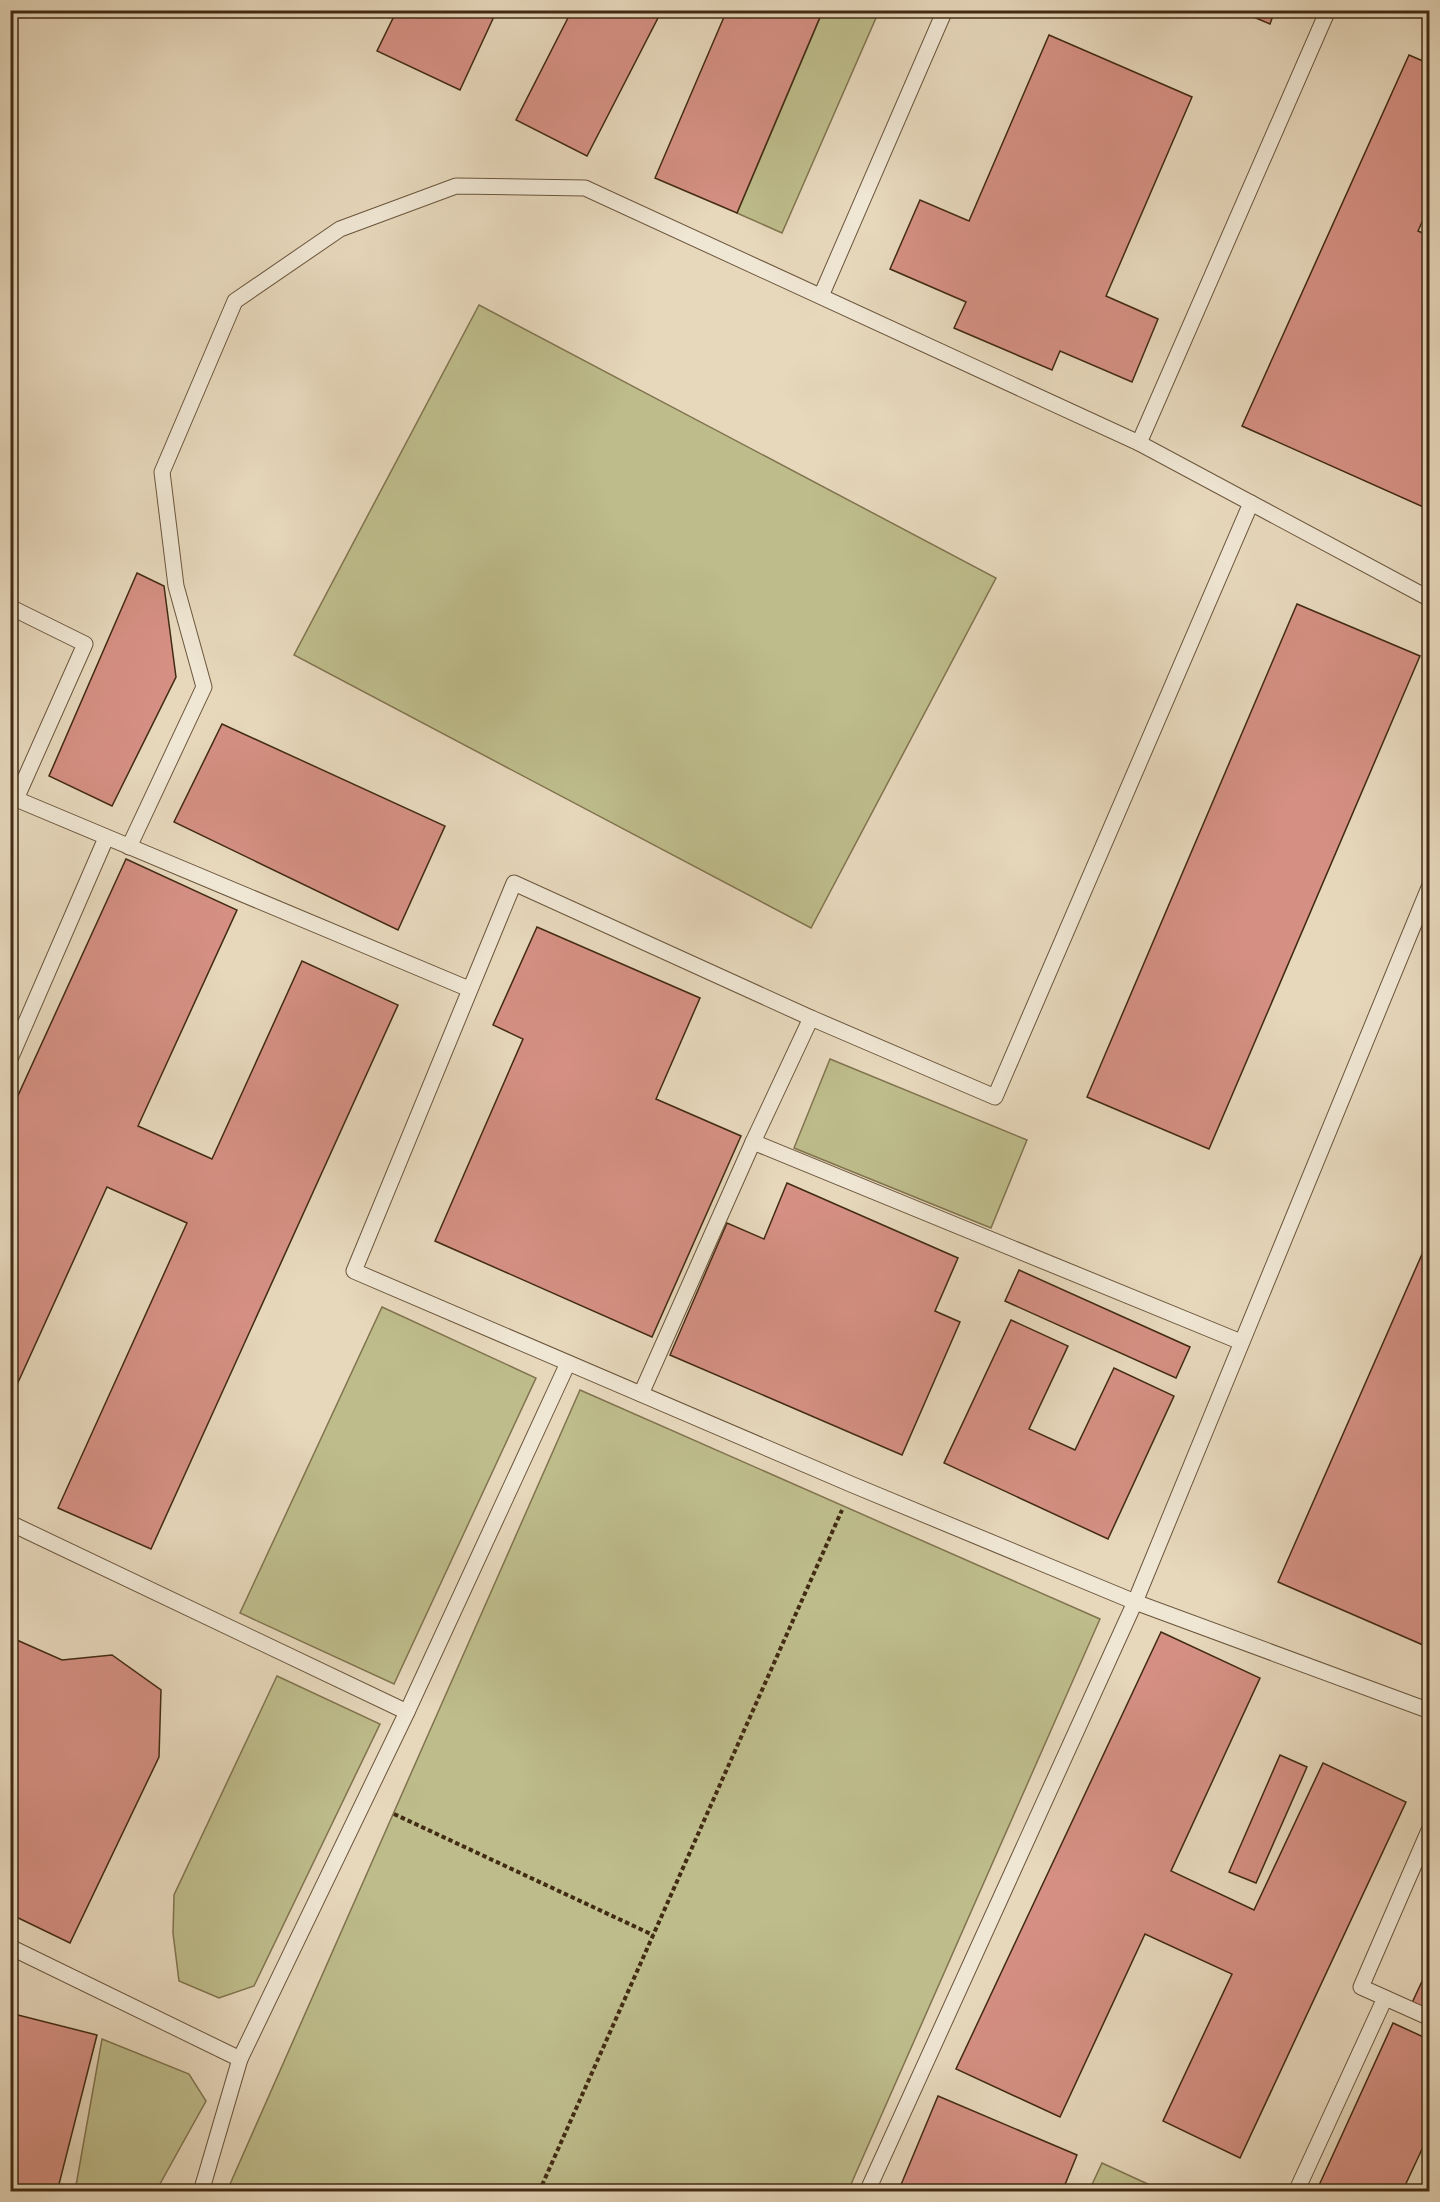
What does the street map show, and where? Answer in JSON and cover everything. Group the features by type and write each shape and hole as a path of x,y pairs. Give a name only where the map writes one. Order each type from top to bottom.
{"lane":[{"path":"821,296 945,10"},
{"path":"1139,443 1328,10"},
{"path":"1425,10 1430,14"},
{"path":"129,847 204,687 176,586 162,472 234,301 340,229 456,186 585,188 1139,443 1430,599"},
{"path":"1251,503 995,1097 811,1018 514,883 354,1271 853,1485 1135,1602 1430,1711"},
{"path":"10,607 85,644 13,798 469,989"},
{"path":"10,1059 106,838"},
{"path":"867,2192 1135,1602 1430,885"},
{"path":"641,1395 753,1142 811,1018"},
{"path":"753,1142 1241,1342"},
{"path":"201,2192 240,2059 407,1712 568,1364"},
{"path":"10,1523 407,1712"},
{"path":"1430,1828 1361,1987 1430,2018"},
{"path":"10,1947 240,2059"},
{"path":"1296,2192 1385,1998"}],"path":[{"path":"539,2192 853,1485"},
{"path":"394,1814 653,1935"}],"shaded area":[{"path":"823,11 879,11 782,233 737,213"},
{"path":"479,305 996,578 811,928 294,655"},
{"path":"830,1059 1027,1140 991,1228 794,1148"},
{"path":"382,1307 536,1378 394,1684 240,1613"},
{"path":"580,1390 1100,1619 848,2191 227,2191"},
{"path":"277,1676 380,1724 254,1986 219,1998 179,1981 173,1933 174,1895"},
{"path":"102,2039 189,2074 206,2101 156,2191 75,2191"},
{"path":"1102,2163 1163,2191 1089,2191"}],"building":[{"path":"397,10 497,10 460,90 377,51"},
{"path":"572,10 657,10 661,12 587,156 516,120"},
{"path":"727,10 823,10 737,213 655,178"},
{"path":"1237,10 1275,10 1270,24"},
{"path":"1049,35 1192,97 1106,296 1158,319 1132,382 1060,351 1052,370 954,328 966,302 890,269 920,200 969,221"},
{"path":"1409,55 1430,64 1430,204 1418,231 1430,236 1430,510 1242,426"},
{"path":"137,573 164,586 176,677 112,806 49,776"},
{"path":"1297,604 1420,656 1209,1149 1087,1097"},
{"path":"222,724 445,826 398,930 174,822"},
{"path":"126,859 237,910 138,1126 212,1159 302,961 398,1005 151,1549 58,1508 187,1223 107,1187 10,1400 10,1113"},
{"path":"537,927 700,998 656,1099 741,1136 652,1337 435,1241 523,1039 493,1025"},
{"path":"787,1183 958,1258 935,1311 960,1322 902,1455 670,1355 727,1223 764,1239"},
{"path":"1430,1236 1430,1648 1278,1582"},
{"path":"1019,1270 1190,1347 1176,1378 1005,1301"},
{"path":"1011,1320 1068,1346 1029,1429 1075,1450 1114,1368 1174,1396 1108,1539 944,1463"},
{"path":"1161,1632 1260,1678 1171,1871 1254,1910 1323,1763 1406,1802 1240,2158 1163,2121 1232,1974 1145,1934 1060,2117 956,2069"},
{"path":"10,1637 62,1660 112,1655 161,1690 159,1757 70,1943 10,1914"},
{"path":"1280,1755 1307,1767 1256,1883 1229,1872"},
{"path":"1430,1964 1430,2013 1411,2005"},
{"path":"10,2013 97,2035 57,2192 10,2192"},
{"path":"1393,2023 1430,2040 1430,2132 1402,2192 1316,2192"},
{"path":"938,2096 1077,2155 1062,2192 898,2192"}]}
